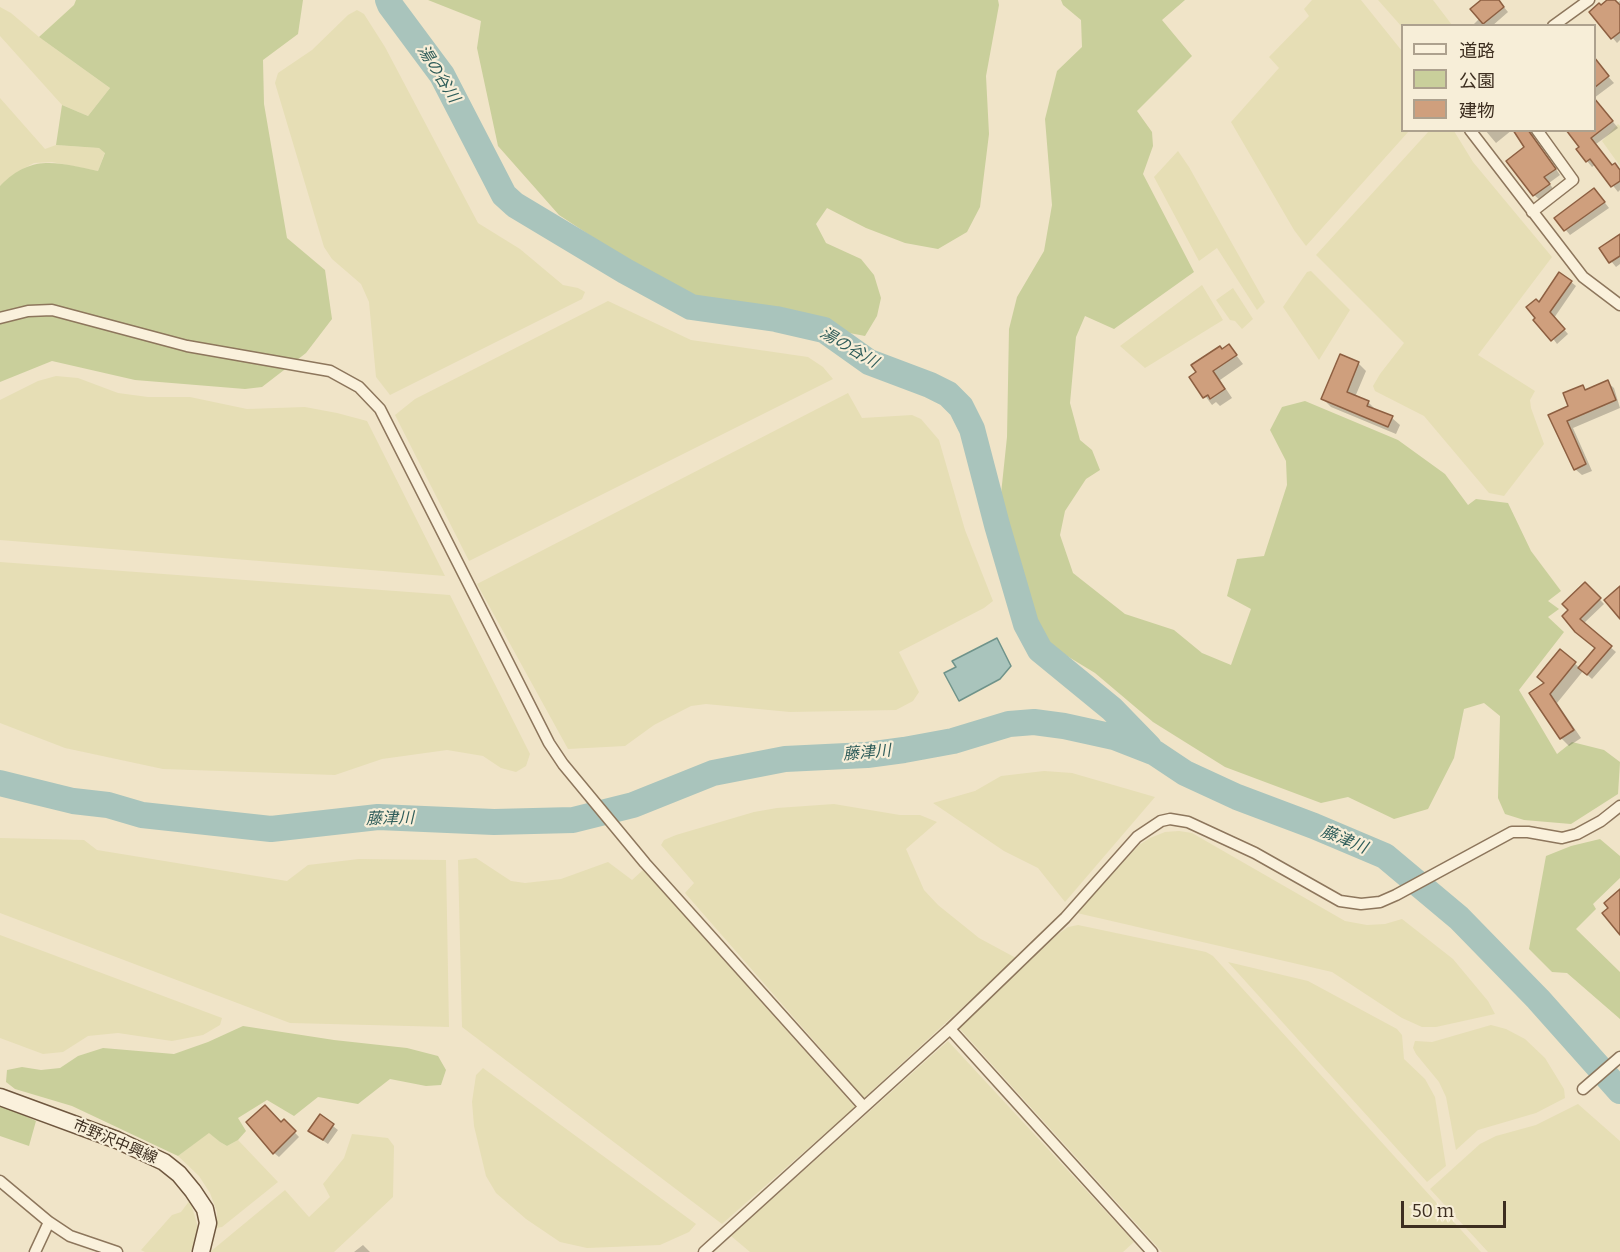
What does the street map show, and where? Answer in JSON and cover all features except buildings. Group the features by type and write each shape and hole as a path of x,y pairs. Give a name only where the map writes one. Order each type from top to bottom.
{"main road":[{"name":"市野沢中興線","path":"0,1097 117,1140 164,1162 179,1174 205,1209 208,1223 201,1252"}],"street":[{"path":"1556,24 1589,0"},
{"path":"1472,132 1583,277 1620,305"},
{"path":"1532,212 1573,180 1538,132"},
{"path":"0,318 28,311 52,310 187,346 330,371 359,387 380,409 549,744 563,764 645,862 864,1107"},
{"path":"704,1252 950,1029 1065,918 1137,837 1161,821 1170,819 1188,822 1255,853 1340,901 1361,904 1380,902 1396,895 1512,832 1528,832 1562,838 1577,834 1601,821 1620,806"},
{"path":"950,1029 1152,1252"},
{"path":"1583,1089 1620,1057"},
{"path":"0,1181 49,1222 70,1236 117,1252"},
{"path":"35,1252 49,1222"}],"shaded area":[{"path":"1312,0 1361,0 1401,50 1401,132 1408,132 1306,246 1294,230 1231,122 1279,68 1269,57 1309,16 1304,9"},
{"path":"1378,0 1433,0 1451,24 1401,24 1401,26"},
{"path":"0,7 110,88 88,116 62,105 0,36"},
{"path":"357,10 364,14 385,47 478,223 520,249 563,285 585,292 582,299 390,395 376,377 369,302 361,284 332,259 324,247 275,83 278,73 312,50 348,15"},
{"path":"0,98 45,149 56,145 99,148 105,152 98,171 52,162 34,163 17,172 0,186"},
{"path":"1618,124 1620,126 1620,166 1602,141"},
{"path":"1428,132 1455,132 1473,162 1552,257 1478,355 1535,391 1530,400 1531,408 1544,444 1504,496 1489,493 1424,416 1375,391 1373,386 1380,374 1404,343 1316,255"},
{"path":"1178,151 1265,302 1257,310 1217,248 1199,261 1154,177"},
{"path":"1311,271 1350,310 1319,360 1283,307 1307,272"},
{"path":"1202,285 1223,320 1145,368 1120,346"},
{"path":"1233,288 1253,319 1242,329 1235,321 1230,320 1216,300"},
{"path":"608,301 691,340 808,357 823,367 833,379 469,561 395,415 415,399"},
{"path":"56,376 78,378 118,393 148,397 190,397 247,409 305,407 367,421 445,576 0,540 0,400 38,381"},
{"path":"848,393 862,418 912,415 921,419 939,440 965,530 993,601 984,608 899,652 919,692 913,701 896,710 790,712 706,704 691,706 654,725 625,746 568,749 477,584"},
{"path":"0,562 450,595 530,754 526,766 516,772 501,768 483,756 447,750 382,759 335,775 163,769 65,748 0,723"},
{"path":"1044,771 1072,773 1155,797 1065,902 1038,868 1004,851 933,803 975,791 1001,776"},
{"path":"834,804 900,815 920,815 937,822 906,849 924,890 938,905 979,938 1016,958 864,1098 685,893 694,883 661,845 664,840 676,835 754,812"},
{"path":"1165,832 1192,833 1345,921 1367,925 1385,924 1402,919 1453,959 1488,1001 1495,1014 1436,1027 1422,1027 1402,1018 1332,972 1077,913 1139,845"},
{"path":"0,838 84,840 97,850 287,881 308,865 359,859 446,860 449,1027 290,1023 0,913"},
{"path":"476,858 511,881 525,883 561,879 608,862 632,880 643,870 855,1107 722,1224 462,1027 458,860"},
{"path":"1078,925 1206,952 1213,956 1481,1252 1162,1252 959,1028 1057,935 1068,927"},
{"path":"0,935 222,1018 220,1025 203,1035 172,1041 118,1033 88,1036 63,1052 43,1054 0,1038"},
{"path":"1228,962 1308,981 1397,1029 1402,1035 1404,1059 1425,1079 1435,1097 1446,1166 1427,1182"},
{"path":"1491,1025 1506,1029 1525,1039 1545,1058 1564,1089 1565,1098 1536,1113 1478,1130 1456,1150 1446,1097 1439,1082 1413,1048 1415,1041 1432,1042"},
{"path":"948,1041 1134,1242 1123,1252 750,1252 731,1236"},
{"path":"483,1068 696,1224 689,1232 660,1245 587,1248 560,1242 526,1219 496,1193 486,1176 474,1126 472,1102 476,1075"},
{"path":"1578,1104 1620,1141 1620,1252 1488,1252 1430,1189 1480,1144 1496,1136 1536,1125"},
{"path":"209,1132 227,1146 238,1140 278,1182 222,1227 216,1228 217,1212 210,1193 199,1176 178,1156"},
{"path":"352,1134 388,1138 394,1146 393,1197 334,1252 210,1252 285,1190 309,1217 330,1197 323,1184 344,1158"},
{"path":"190,1200 197,1224 198,1238 190,1252 145,1252 141,1250 172,1215 181,1212"}],"green space":[{"path":"76,0 303,0 298,34 263,60 264,104 287,238 325,270 332,319 306,353 262,387 245,389 135,380 52,361 0,382 0,186 23,169 46,163 98,171 105,153 99,148 56,145 62,105 88,116 110,88 39,37 74,5"},
{"path":"428,0 998,0 986,76 989,134 980,207 967,232 938,249 905,243 866,228 827,208 816,224 826,243 861,259 874,275 881,298 877,316 865,336 693,303 559,215 498,146 477,48 481,21"},
{"path":"1061,0 1185,0 1162,20 1192,56 1137,111 1152,132 1153,146 1143,174 1194,272 1114,329 1085,316 1076,337 1070,403 1080,440 1092,450 1100,470 1086,479 1065,511 1060,535 1073,573 1125,614 1174,630 1202,653 1231,665 1251,609 1227,596 1237,559 1264,556 1287,485 1286,461 1270,430 1282,407 1305,401 1398,440 1445,474 1468,505 1476,499 1508,503 1531,551 1561,591 1548,601 1559,609 1548,617 1564,632 1519,690 1557,754 1572,742 1604,750 1620,762 1618,794 1571,824 1524,820 1505,814 1498,798 1500,716 1484,703 1464,709 1454,758 1428,809 1394,819 1348,797 1321,803 1225,767 1153,722 1095,673 1049,645 1034,617 1010,549 1001,494 1007,437 1009,329 1017,297 1044,251 1052,205 1045,119 1057,71 1082,47 1081,20 1063,5"},
{"path":"1600,839 1620,856 1620,878 1593,904 1596,909 1576,929 1620,972 1620,1019 1567,973 1552,972 1529,949 1546,856 1571,846"},
{"path":"243,1026 407,1048 438,1056 446,1070 441,1085 426,1086 390,1079 358,1104 318,1097 294,1116 267,1100 238,1118 246,1131 238,1140 227,1146 209,1133 178,1156 72,1106 15,1089 6,1082 7,1070 22,1067 41,1070 60,1068 78,1056 103,1048 174,1054"},
{"path":"0,1104 36,1121 29,1146 0,1136"}],"water":[{"path":"997,638 1011,666 1000,679 959,701 944,673 956,667 952,661"}],"waterway":[{"name":"湯の谷川","path":"388,0 442,75 504,195 515,205 625,271 691,307 776,319 824,330 869,362 948,394 961,407 972,429 1026,624 1040,650 1112,709 1149,747"},
{"name":"藤津川","path":"0,783 73,801 108,805 142,815 271,829 378,817 494,822 573,820 633,805 713,773 785,759 867,755 904,750 953,741 1009,724 1034,722 1064,726 1114,737 1155,753 1185,773 1237,797 1385,856 1459,918 1538,999 1620,1091"}]}
